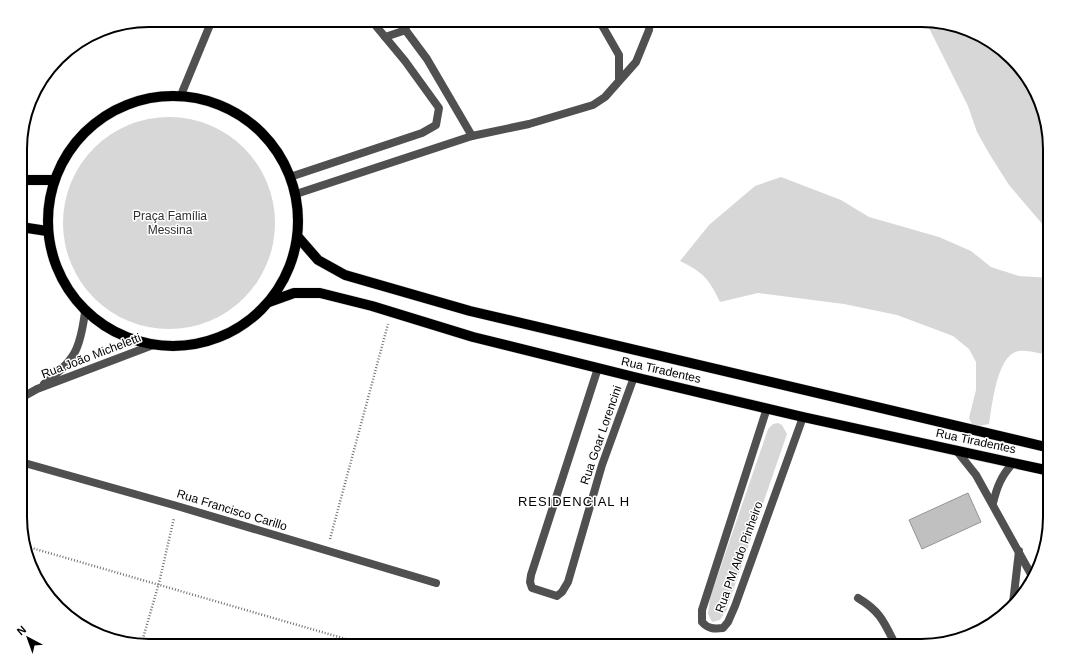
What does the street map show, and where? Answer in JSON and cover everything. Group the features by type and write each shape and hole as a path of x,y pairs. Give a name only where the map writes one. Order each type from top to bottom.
{"main road":[{"path":"181,95 220,104 255,125 281,156 290,177 296,194 299,215 298,237 288,271 269,302 246,324 217,339 185,346 153,346 116,334 85,312 66,288 53,261 47,231 47,214 54,180 74,144 103,116 140,99 181,95"},
{"path":"27,180 54,180"},
{"path":"27,228 47,231"},
{"name":"Rua Tiradentes","path":"298,237 318,260 345,275 470,311 1043,446"},
{"name":"Rua Tiradentes","path":"269,302 294,293 320,293 392,312 473,337 634,377 803,417 1043,469"}],"street":[{"path":"181,95 209,27"},
{"path":"290,177 422,133 436,124 439,108 405,61 377,27"},
{"path":"404,27 427,59 472,136"},
{"path":"603,27 619,55 619,80"},
{"path":"296,194 472,136 536,122 593,105 605,97 636,62 649,27"},
{"path":"385,37 406,30"},
{"name":"Rua João Micheletti","path":"37,389 70,362 77,349 82,334 85,312"},
{"name":"Rua João Micheletti","path":"27,395 37,389 153,346"},
{"name":"Rua Goar Lorencini","path":"598,368 531,575 530,582 532,588 548,594 557,596 562,592 568,582 602,465 634,377"},
{"name":"Rua PM Aldo Pinheiro","path":"767,408 702,610 702,622 706,627 713,629 722,628 728,622 735,606 803,417"},
{"path":"956,450 976,475 993,503 1030,572"},
{"path":"993,503 998,483 1003,474 1013,463"},
{"name":"Rua Francisco Carillo","path":"27,464 177,506 436,583"},
{"path":"1014,596 1019,551"},
{"path":"858,598 874,608 885,624 892,639"}],"path":[{"path":"327,550 392,312"},
{"path":"142,639 159,584 177,506"},
{"path":"31,548 346,639"}],"green space":[{"path":"929,27 952,31 982,43 1007,63 1027,88 1039,118 1043,141 1043,225 1009,185 990,155 977,132 968,106"},
{"name":"Praça Família Messina","path":"169,117 190,119 209,125 228,135 244,148 257,164 267,183 273,202 275,223 273,244 267,263 257,282 244,298 228,311 209,321 190,327 169,329 148,327 129,321 110,311 94,298 81,282 71,263 65,244 63,223 65,202 71,183 81,164 94,148 110,135 129,125 148,119"},
{"path":"781,177 841,200 869,217 939,237 971,251 991,267 1019,276 1043,278 1043,354 1019,351 1012,354 1005,361 997,382 989,424 973,427 969,418 976,390 976,362 969,349 953,336 897,315 844,304 758,293 720,302 709,282 700,273 680,261 709,225 755,186"},
{"path":"778,423 782,425 787,434 726,611 720,620 712,622 708,614 710,598 768,429 773,424"}],"building":[{"path":"968,493 981,522 922,549 909,520"}],"district":[{"name":"RESIDENCIAL H","path":"574,501"}]}
